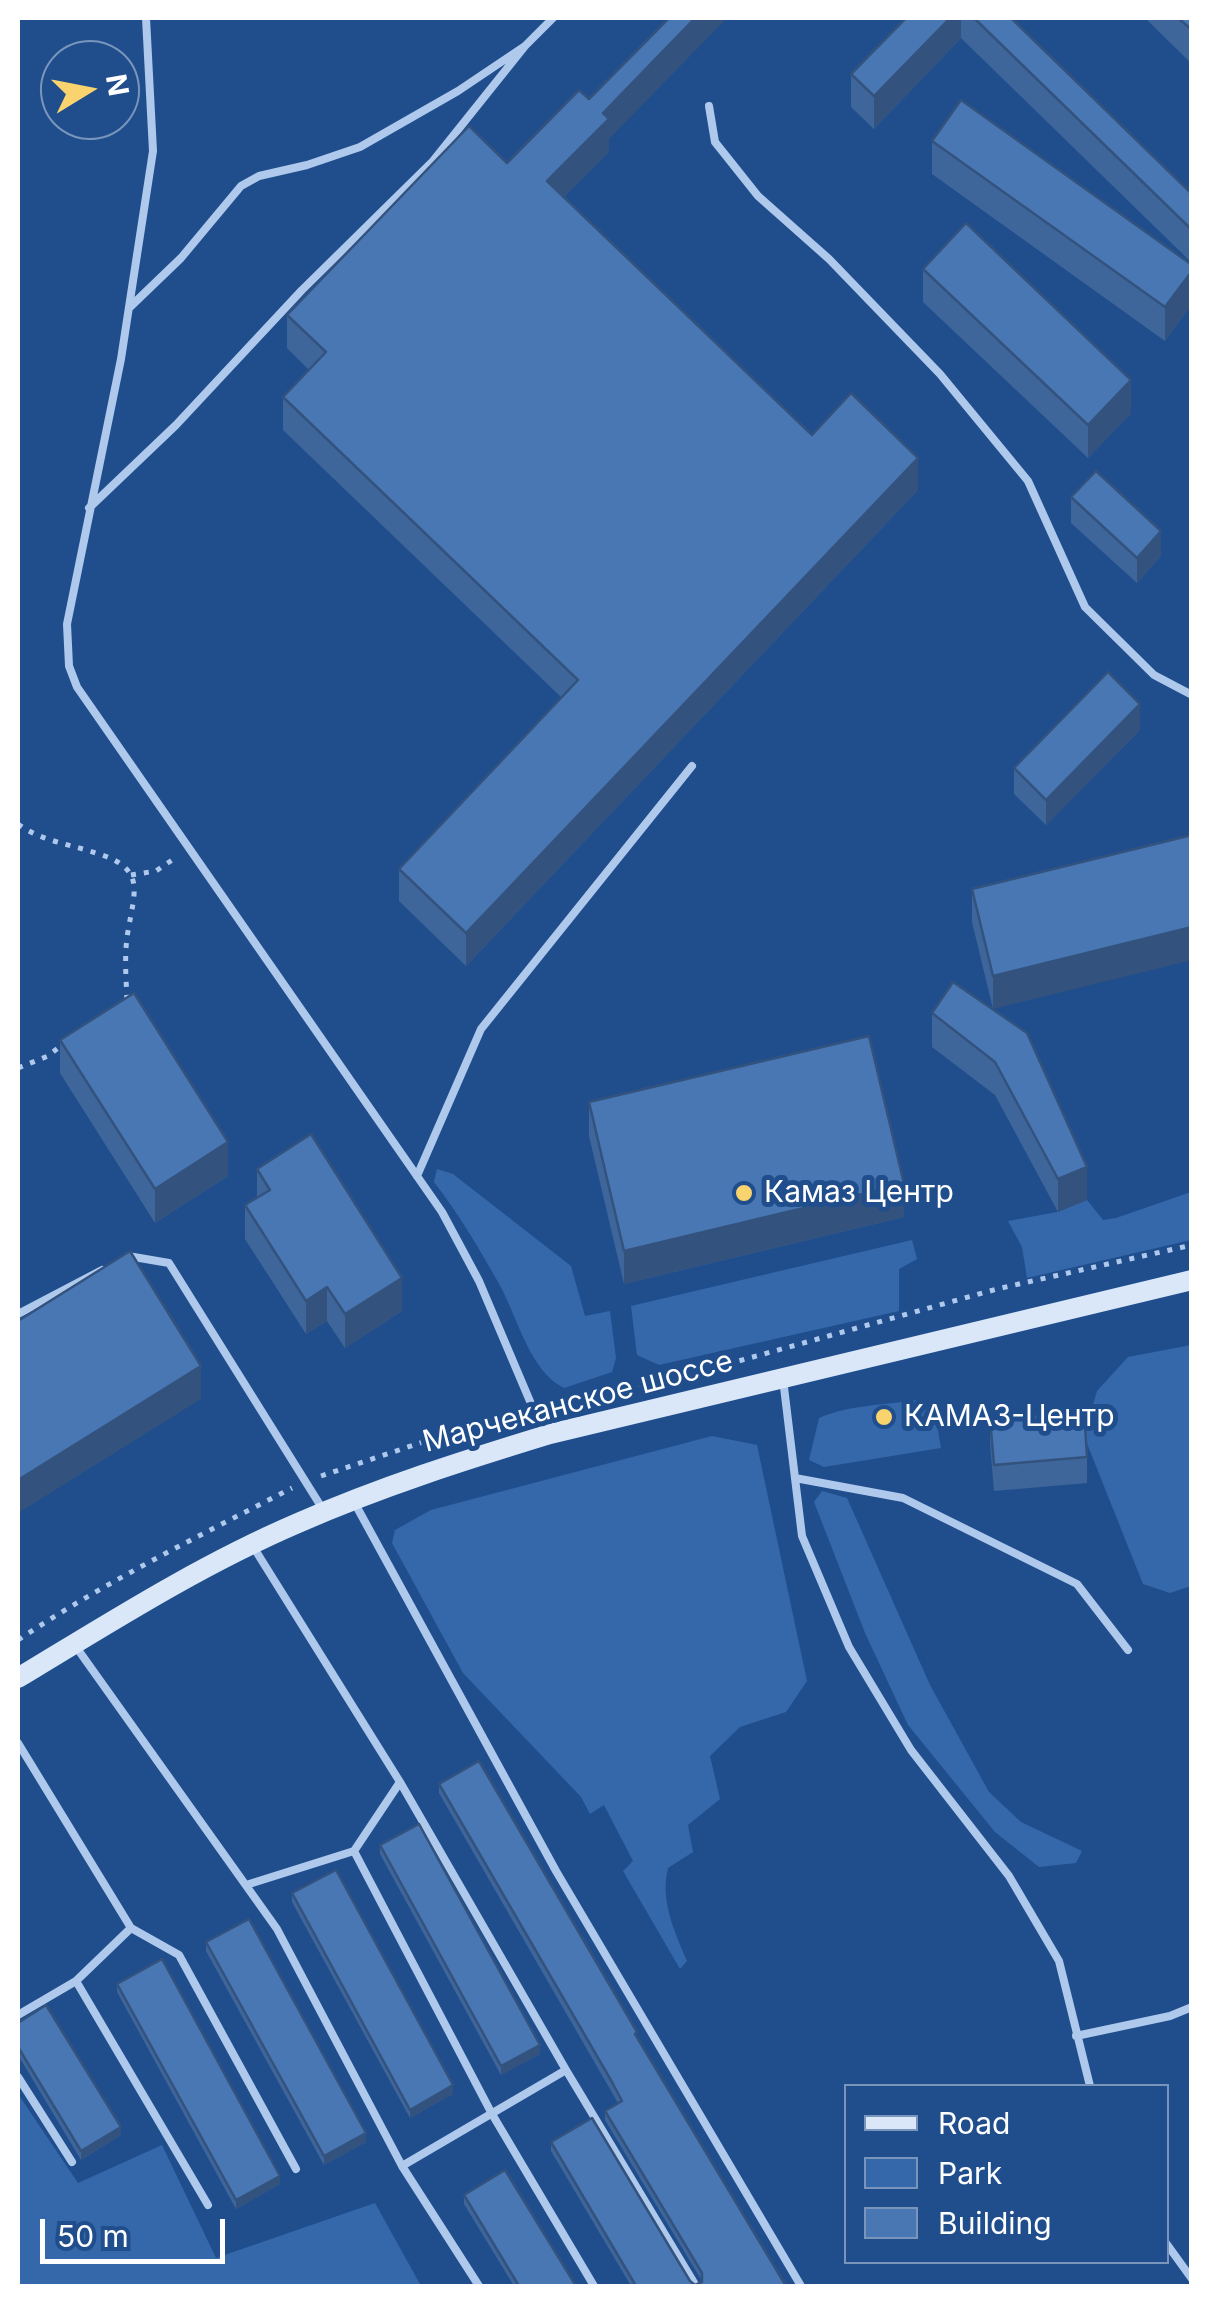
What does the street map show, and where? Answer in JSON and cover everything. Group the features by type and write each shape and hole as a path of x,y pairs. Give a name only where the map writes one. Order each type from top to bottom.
{"street":[{"name":"Марчеканское шоссе","path":"18,1678 145,1601 252,1544 353,1500 456,1462 550,1434 1192,1280"}],"lane":[{"path":"146,18 153,150 121,359 67,624 69,666 77,687 442,1212 479,1280 532,1406 550,1434"},
{"path":"89,508 434,161 525,46 553,18"},
{"path":"129,308 181,258 241,186 259,176 360,146 458,91 525,46"},
{"path":"708,106 715,142 758,196 830,259 940,374 1028,481 1085,607 1154,675 1192,694"},
{"path":"416,1176 480,1028 692,766"},
{"path":"18,1314 130,1255 169,1264 325,1512"},
{"path":"784,1379 802,1536 849,1646 911,1750 1009,1876 1060,1961 1089,2084"},
{"path":"795,1478 903,1498 1077,1584 1128,1650"},
{"path":"353,1500 556,1870 800,2286"},
{"path":"252,1544 400,1782 696,2286"},
{"path":"74,1644 276,1929 402,2166 479,2286"},
{"path":"18,1743 131,1928 180,1955 296,2169"},
{"path":"246,1886 354,1851 400,1782"},
{"path":"354,1851 492,2114 594,2286"},
{"path":"18,2015 76,1981 131,1928"},
{"path":"76,1981 208,2204"},
{"path":"1076,2036 1170,2016 1192,2007"},
{"path":"402,2166 566,2070"},
{"path":"18,2077 72,2162"},
{"path":"1169,2247 1192,2279"}],"path":[{"path":"18,824 35,836 120,862 131,875 136,898 125,961 127,1004"},
{"path":"131,875 156,872 178,857"},
{"path":"18,1068 48,1056 72,1037"}],"green space":[{"path":"437,1169 453,1174 571,1266 585,1316 610,1311 616,1358 612,1372 564,1388 542,1369 491,1269 434,1182"},
{"path":"1191,1192 1191,1240 1027,1278 1022,1247 1008,1221 1057,1212 1087,1200 1103,1220 1116,1218"},
{"path":"912,1240 917,1259 899,1269 899,1311 659,1365 637,1355 631,1306"},
{"path":"1191,1345 1191,1586 1170,1593 1143,1584 1084,1436 1097,1391 1128,1357"},
{"path":"924,1399 935,1412 941,1448 824,1467 809,1460 819,1418 857,1407"},
{"path":"712,1436 757,1445 807,1681 786,1712 740,1727 710,1756 720,1799 688,1825 693,1852 668,1868 666,1880 670,1915 687,1961 680,1969 623,1871 633,1861 604,1805 590,1814 581,1797 463,1673 392,1543 395,1530 431,1510"},
{"path":"822,1491 847,1498 930,1685 989,1792 1021,1822 1082,1851 1076,1863 1039,1867 995,1832 908,1725 865,1633 814,1502"},
{"path":"18,2094 78,2183 162,2145 216,2258 375,2203 421,2286 18,2286"}],"building":[{"path":"669,18 695,18 603,113 609,119 547,181 812,435 851,393 918,458 466,933 399,869 578,680 283,397 326,352 287,315 469,126 507,163 579,90 589,99"},
{"path":"906,18 950,18 874,96 851,74"},
{"path":"974,18 1011,18 1192,194 1192,230"},
{"path":"1178,18 1192,18 1192,30"},
{"path":"961,100 1192,265 1192,271 1165,307 932,141"},
{"path":"966,223 1131,380 1088,425 923,269"},
{"path":"1096,471 1161,531 1137,558 1071,497"},
{"path":"1108,672 1140,704 1046,800 1014,768"},
{"path":"1192,835 1192,927 993,976 972,889"},
{"path":"953,982 1027,1033 1087,1167 1058,1179 995,1062 932,1013"},
{"path":"134,993 228,1142 155,1189 60,1040"},
{"path":"869,1036 904,1184 624,1251 589,1102"},
{"path":"311,1134 402,1278 345,1314 327,1287 306,1301 245,1205 270,1190 257,1169"},
{"path":"130,1251 201,1366 18,1480 18,1321"},
{"path":"1084,1411 1087,1457 994,1465 990,1418"},
{"path":"479,1761 635,2034 786,2286 636,2286 551,2142 592,2118 690,2281 695,2285 702,2282 702,2273 605,2111 622,2101 612,2082 439,1784"},
{"path":"419,1824 540,2045 501,2066 380,1845"},
{"path":"336,1870 453,2085 410,2110 292,1893"},
{"path":"249,1919 366,2133 324,2156 206,1942"},
{"path":"162,1959 280,2176 236,2200 117,1984"},
{"path":"46,2005 121,2127 81,2151 18,2047 18,2023"},
{"path":"505,2170 576,2286 519,2286 464,2195"}],"place":[{"name":"Камаз Центр","path":"744,1193"},
{"name":"КАМАЗ-Центр","path":"884,1417"}]}
